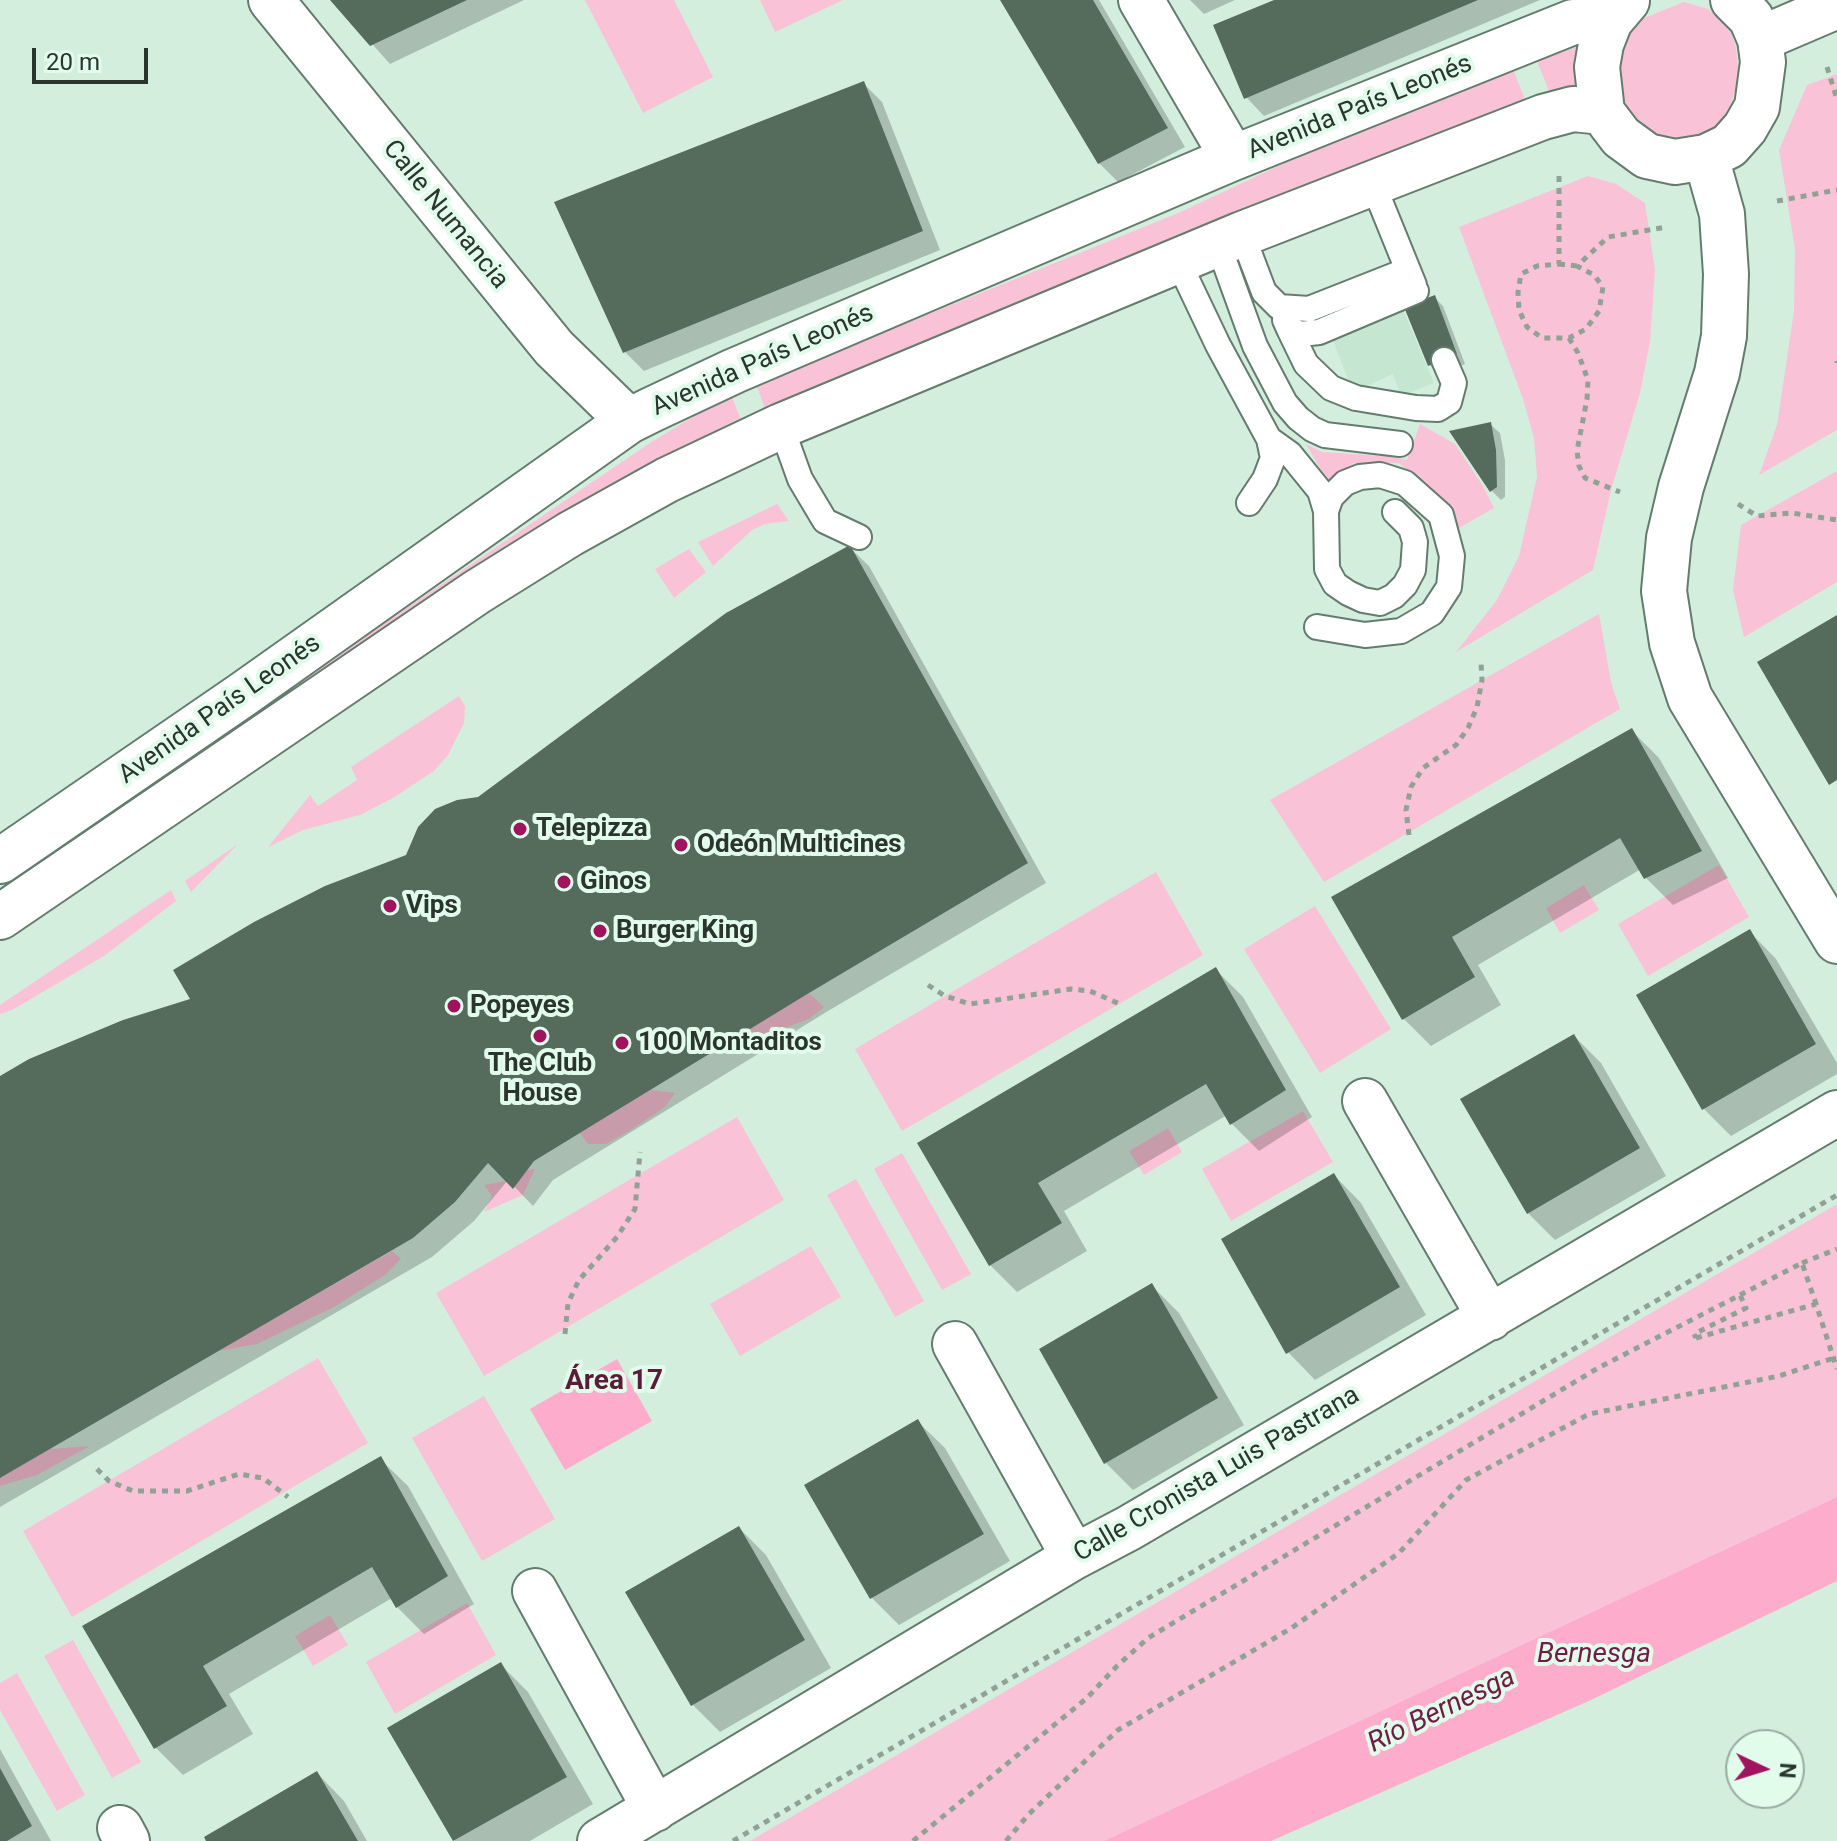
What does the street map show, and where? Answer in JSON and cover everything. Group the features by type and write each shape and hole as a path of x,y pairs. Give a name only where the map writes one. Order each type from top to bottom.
{"street":[{"name":"Calle Numancia","path":"271,0 554,348 629,421"},
{"path":"1141,0 1233,158"},
{"path":"1619,10 1601,44 1597,67 1602,112 1621,137 1647,156 1675,162 1706,157 1729,146 1745,128 1757,107 1763,62 1760,39 1751,18 1733,0"},
{"path":"1760,39 1837,6"},
{"name":"Avenida País Leonés","path":"0,861 255,686 629,421 734,371 1233,158 1573,22 1619,10"},
{"name":"Avenida País Leonés","path":"0,917 477,592 570,534 667,480 781,426 1230,239 1543,117 1573,109 1602,112"},
{"path":"1706,157 1722,214 1726,274 1724,336 1717,373 1681,487 1669,538 1664,591 1672,643 1690,698 1837,941"},
{"path":"1365,1101 1490,1318"},
{"name":"Calle Cronista Luis Pastrana","path":"600,1841 1074,1557 1490,1318 1837,1113"},
{"path":"955,1344 1074,1557"},
{"path":"535,1591 655,1809"}],"lane":[{"path":"1284,318 1309,309 1415,287 1373,184"},
{"path":"1230,239 1284,318 1306,364 1331,388 1356,398 1438,409 1449,402 1454,383 1444,360"},
{"path":"1230,239 1255,346 1285,403 1298,418 1325,435 1400,444"},
{"path":"1178,261 1218,345 1269,439 1273,458 1265,479 1249,503"},
{"path":"781,426 800,479 825,521 859,537"},
{"path":"1269,439 1290,454 1320,491 1326,511 1327,569 1335,584 1363,600 1380,603 1394,596 1413,570 1416,556 1411,528 1395,512"},
{"path":"1317,627 1365,635 1401,631 1432,613 1449,587 1452,556 1441,515 1405,483 1380,475 1360,477 1345,483 1331,497 1326,511"}],"path":[{"path":"1827,67 1837,99"},
{"path":"1559,176 1559,264"},
{"path":"1777,201 1837,190"},
{"path":"1577,266 1608,237 1667,227"},
{"path":"1537,266 1577,266 1594,275 1603,287 1599,311 1586,329 1569,338 1542,338 1527,327 1519,310 1521,274 1537,266"},
{"path":"1569,338 1588,380 1577,451 1579,466 1585,478 1620,492"},
{"path":"1738,504 1757,516 1792,513 1837,520"},
{"path":"1409,835 1406,810 1411,787 1423,768 1456,745 1468,728 1477,707 1482,680 1481,663"},
{"path":"928,985 945,996 970,1004 1071,989 1090,991 1122,1005"},
{"path":"565,1334 568,1303 579,1280 617,1237 635,1209 640,1152"},
{"path":"733,1841 1837,1195"},
{"path":"913,1841 1087,1698 1148,1638 1598,1368 1802,1263 1837,1249"},
{"path":"1802,1263 1837,1369"},
{"path":"1740,1295 1746,1308 1694,1334 1696,1338 1816,1304"},
{"path":"1006,1841 1029,1814 1118,1730 1290,1629 1399,1553 1466,1480 1589,1414 1779,1376 1837,1357"},
{"path":"97,1469 109,1481 133,1491 187,1491 239,1474 263,1478 288,1497"}],"shaded area":[{"path":"585,0 674,0 713,77 643,113"},
{"path":"760,0 843,0 775,32"},
{"path":"1684,2 1708,9 1728,24 1736,47 1739,79 1718,128 1693,140 1669,142 1649,138 1632,122 1617,74 1623,41 1634,22"},
{"path":"1583,45 1577,87 1549,91 1537,61"},
{"path":"1513,69 1525,100 1184,232 990,317 765,409 756,384 1176,214 1287,162"},
{"path":"1837,74 1837,430 1759,475 1777,425 1794,311 1795,249 1779,150 1807,85"},
{"path":"1588,176 1616,184 1645,203 1655,270 1650,342 1640,393 1611,490 1593,570 1456,652 1497,600 1519,556 1537,477 1534,438 1523,399 1459,227"},
{"path":"1388,274 1434,383 1401,396 1393,374 1353,392 1319,305"},
{"path":"731,394 740,418 600,491 512,546 9,888 4,881 653,441"},
{"path":"1420,424 1455,444 1494,508 1459,528 1448,507 1399,463 1354,463 1328,482 1306,444 1322,452 1407,460"},
{"path":"1837,471 1837,582 1744,637 1733,590 1741,525"},
{"path":"777,504 789,521 765,524 752,530 713,566 698,542"},
{"path":"689,549 706,572 674,598 655,569"},
{"path":"1599,614 1611,682 1620,709 1324,882 1270,800"},
{"path":"459,696 465,706 464,723 448,755 434,771 360,815 303,830 268,847 310,795 318,806 357,780 351,767"},
{"path":"238,844 191,892 185,881"},
{"path":"1719,865 1749,917 1648,976 1618,924"},
{"path":"1156,872 1203,955 902,1131 855,1049"},
{"path":"1584,885 1599,910 1560,933 1546,908"},
{"path":"171,890 176,901 104,956 0,1014 0,1005"},
{"path":"1315,906 1391,1029 1320,1073 1244,949"},
{"path":"809,993 824,1007 809,1019 782,1029 746,1037 739,1035"},
{"path":"651,1090 675,1093 665,1107 606,1144 588,1144 580,1133"},
{"path":"1303,1111 1333,1162 1231,1221 1202,1169"},
{"path":"737,1117 784,1200 484,1376 436,1293"},
{"path":"1168,1128 1182,1152 1144,1175 1129,1151"},
{"path":"902,1153 971,1274 942,1290 874,1169"},
{"path":"535,1169 523,1195 484,1212 492,1196 484,1185 505,1181 513,1188 527,1170"},
{"path":"856,1179 924,1301 895,1317 827,1195"},
{"path":"1837,1204 1837,1497 1104,1841 750,1841"},
{"path":"811,1246 841,1297 740,1356 710,1304"},
{"path":"392,1251 401,1259 385,1275 334,1307 257,1344 218,1351"},
{"path":"318,1358 368,1443 72,1617 23,1531"},
{"path":"484,1396 555,1519 482,1561 412,1438"},
{"path":"90,1446 37,1475 0,1486 0,1478 50,1449"},
{"path":"467,1603 496,1655 395,1714 366,1662"},
{"path":"330,1615 348,1645 313,1666 295,1636"},
{"path":"73,1640 141,1762 112,1778 44,1656"},
{"path":"17,1673 85,1795 57,1811 0,1710 0,1683"}],"water":[{"path":"617,1359 652,1421 565,1470 530,1409"},
{"name":"Bernesga","path":"1837,1497 1837,1581 1591,1700 1271,1841 1104,1841"}],"building":[{"path":"330,0 467,0 370,46"},
{"path":"1000,0 1093,0 1168,128 1098,164"},
{"path":"1274,0 1478,0 1244,99 1213,25"},
{"path":"864,81 923,231 623,353 554,202"},
{"path":"1435,295 1457,354 1428,366 1404,307"},
{"path":"1491,422 1496,450 1497,487 1490,492 1449,431"},
{"path":"850,545 1028,863 534,1161 513,1189 488,1163 455,1202 413,1238 0,1478 0,1076 29,1059 123,1020 190,999 173,970 254,922 325,886 406,855 418,827 435,809 457,800 478,797 726,613"},
{"path":"1837,615 1837,780 1829,785 1757,662"},
{"path":"1632,728 1702,851 1644,879 1620,838 1452,937 1475,977 1402,1020 1331,897"},
{"path":"1750,929 1816,1044 1702,1110 1636,995"},
{"path":"1216,967 1286,1090 1230,1125 1206,1084 1038,1183 1062,1223 989,1266 917,1143"},
{"path":"1574,1034 1640,1148 1527,1214 1460,1099"},
{"path":"1334,1173 1400,1287 1286,1354 1221,1239"},
{"path":"1152,1283 1218,1398 1104,1464 1039,1349"},
{"path":"918,1419 984,1534 870,1599 804,1485"},
{"path":"381,1456 448,1576 396,1608 372,1567 203,1666 227,1706 154,1749 82,1626"},
{"path":"739,1526 805,1640 691,1706 625,1592"},
{"path":"501,1662 567,1777 453,1841 387,1728"},
{"path":"0,1768 32,1826 7,1841 0,1841"},
{"path":"317,1771 358,1841 206,1841 204,1837"}],"place":[{"name":"Telepizza","path":"520,829"},
{"name":"Odeón Multicines","path":"681,845"},
{"name":"Ginos","path":"564,882"},
{"name":"Vips","path":"390,906"},
{"name":"Burger King","path":"600,931"},
{"name":"Popeyes","path":"454,1006"},
{"name":"The Club House","path":"540,1036"},
{"name":"100 Montaditos","path":"622,1043"}],"district":[{"name":"Área 17","path":"614,1382"}],"water label":[{"name":"Río Bernesga","path":"1442,1711"}]}
